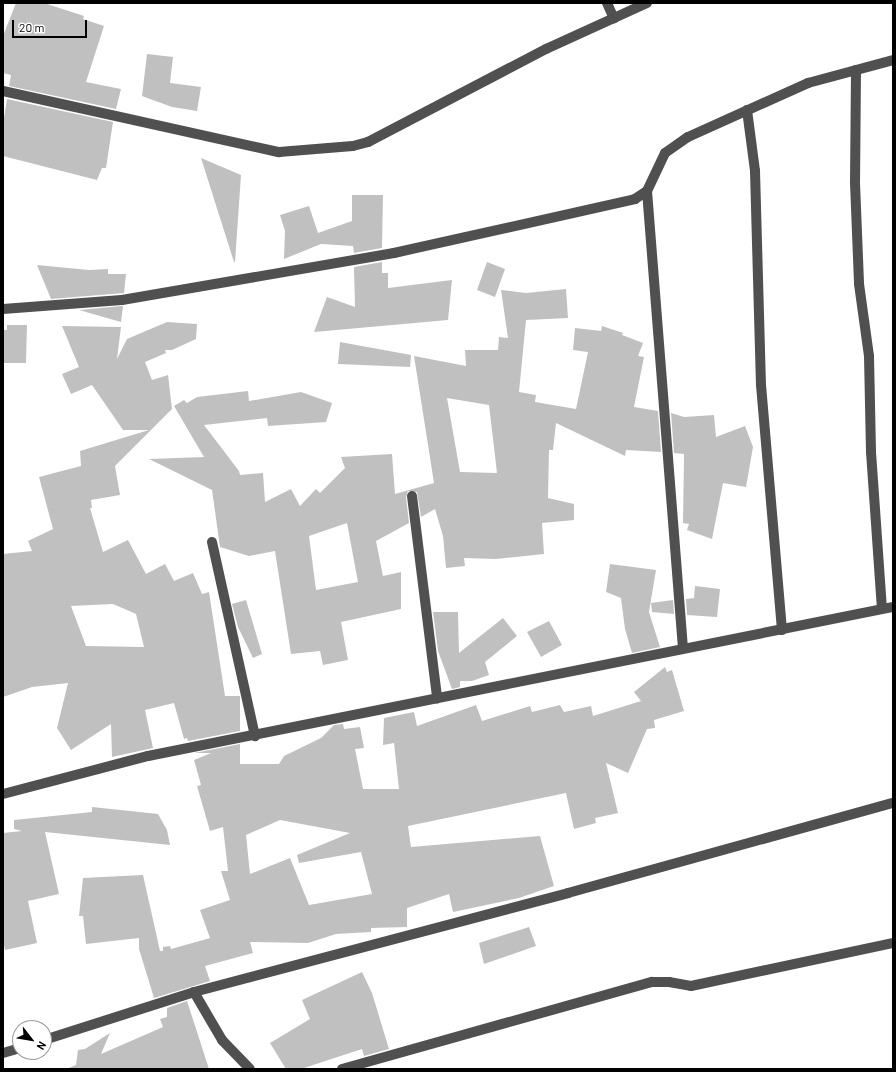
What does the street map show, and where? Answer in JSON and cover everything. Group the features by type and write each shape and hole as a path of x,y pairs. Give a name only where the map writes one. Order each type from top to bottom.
{"street":[{"path":"607,3 614,19"},
{"path":"3,91 280,152 353,146 368,142 546,49 647,3"},
{"path":"3,309 122,300 394,253 561,217 635,199 647,190 665,153 688,137 808,83 893,60"},
{"path":"856,70 854,183 859,284 869,356 871,452 882,609"},
{"path":"747,110 755,171 761,385 782,630"},
{"path":"647,190 683,649"},
{"path":"412,496 437,698"},
{"path":"212,542 255,736"},
{"path":"3,794 148,756 255,736 893,607"},
{"path":"52,1037 194,992 576,891 893,803"},
{"path":"342,1069 652,982 661,981 691,986 893,943"},
{"path":"194,992 222,1040 250,1069"}],"building":[{"path":"16,3 44,3 84,16 83,19 104,26 86,82 121,89 116,109 9,86 11,75 3,73 3,36"},
{"path":"147,54 173,57 170,83 201,87 197,111 172,107 142,96"},
{"path":"7,99 113,122 106,168 102,168 97,180 3,156 3,124"},
{"path":"201,158 241,175 235,262 234,262"},
{"path":"352,195 383,195 382,248 354,253 353,246 321,244 284,259 285,231 280,215 309,206 318,233 352,221"},
{"path":"382,262 382,273 388,273 388,288 452,280 448,320 314,332 327,297 355,307 354,267"},
{"path":"487,262 505,269 495,297 477,290"},
{"path":"37,265 89,270 108,269 108,274 126,274 124,293 51,299"},
{"path":"566,289 568,318 526,320 519,392 536,395 535,402 576,409 588,352 573,350 575,328 601,331 602,326 623,333 622,335 643,343 638,356 644,357 634,407 658,411 661,452 626,450 625,456 556,423 553,450 549,450 548,498 574,504 574,520 542,523 544,554 496,559 464,558 465,566 446,568 443,536 435,509 421,517 417,492 408,491 406,497 409,523 376,541 383,576 401,572 401,609 341,622 348,660 323,665 320,651 291,654 275,551 249,556 220,547 212,490 149,459 204,457 174,406 184,400 187,403 197,397 248,391 249,401 301,392 332,403 326,422 268,426 267,418 204,425 239,471 240,475 263,473 265,502 291,489 300,506 316,489 320,493 345,468 341,457 392,454 395,494 434,483 414,356 466,366 465,350 498,350 499,337 508,338 501,290 526,293","holes":["447,398 489,405 497,473 460,472","347,523 358,582 316,590 309,536"]},
{"path":"122,306 121,322 79,310"},
{"path":"167,322 197,324 196,339 172,350 165,350 166,353 145,362 152,380 168,375 172,409 115,466 120,495 91,500 92,508 90,508 103,552 128,540 146,574 165,564 174,581 193,573 202,594 209,592 225,696 240,696 240,731 188,741 187,738 184,739 174,703 145,710 153,748 112,757 111,724 71,750 57,728 68,683 32,687 3,697 3,554 32,551 28,541 53,529 39,477 81,466 80,451 149,430 123,430 92,385 71,394 62,374 79,367 62,326 121,327 117,359 127,339","holes":["113,604 136,614 144,647 86,646 71,606"]},
{"path":"7,325 27,325 26,363 3,363 3,330 7,330"},
{"path":"340,342 411,355 410,367 338,364"},
{"path":"671,413 684,417 714,415 716,437 745,426 753,447 746,487 723,483 712,539 687,530 689,524 683,523 684,454 674,453"},
{"path":"610,564 656,570 649,612 660,647 632,653 625,629 621,598 606,592"},
{"path":"695,586 720,589 717,617 687,615 686,599 694,598"},
{"path":"246,600 262,654 253,658 238,627 232,604"},
{"path":"673,600 674,614 652,612 651,603"},
{"path":"433,612 458,612 459,653 503,618 517,636 485,662 489,675 472,681 460,681 460,687 452,689 438,651"},
{"path":"549,621 562,645 541,657 527,632"},
{"path":"665,667 667,672 672,670 684,711 654,720 655,728 647,729 628,773 606,763 618,813 595,818 596,823 574,829 566,793 408,826 411,847 540,836 554,886 519,898 453,912 449,894 407,908 407,927 371,928 371,932 336,934 308,943 250,942 253,953 205,966 210,981 154,998 139,949 139,938 86,944 83,916 79,916 83,878 143,875 160,951 163,951 163,947 170,946 171,949 210,938 200,910 230,900 221,871 228,871 223,827 210,831 197,786 201,785 194,760 211,753 194,753 240,744 240,764 279,764 284,756 321,738 334,725 343,724 344,729 360,727 364,748 355,749 363,789 399,789 394,743 383,745 384,718 414,712 417,726 476,705 482,721 530,706 532,712 560,705 564,712 591,706 593,716 641,701 634,692","holes":["280,820 350,833 297,855 299,863 361,852 372,894 309,905 290,858 250,874 246,835"]},
{"path":"92,807 158,814 167,830 170,845 45,832 59,894 28,901 37,943 5,950 3,939 3,833 22,831 14,829 14,820 92,812"},
{"path":"529,927 536,946 484,964 479,943"},
{"path":"362,972 372,993 389,1049 364,1056 362,1049 301,1069 286,1069 270,1043 310,1019 302,1000"},
{"path":"187,1001 209,1069 66,1069 76,1065 78,1050 85,1049 110,1033 101,1054 163,1027 160,1019 167,1017 167,1008"}]}
